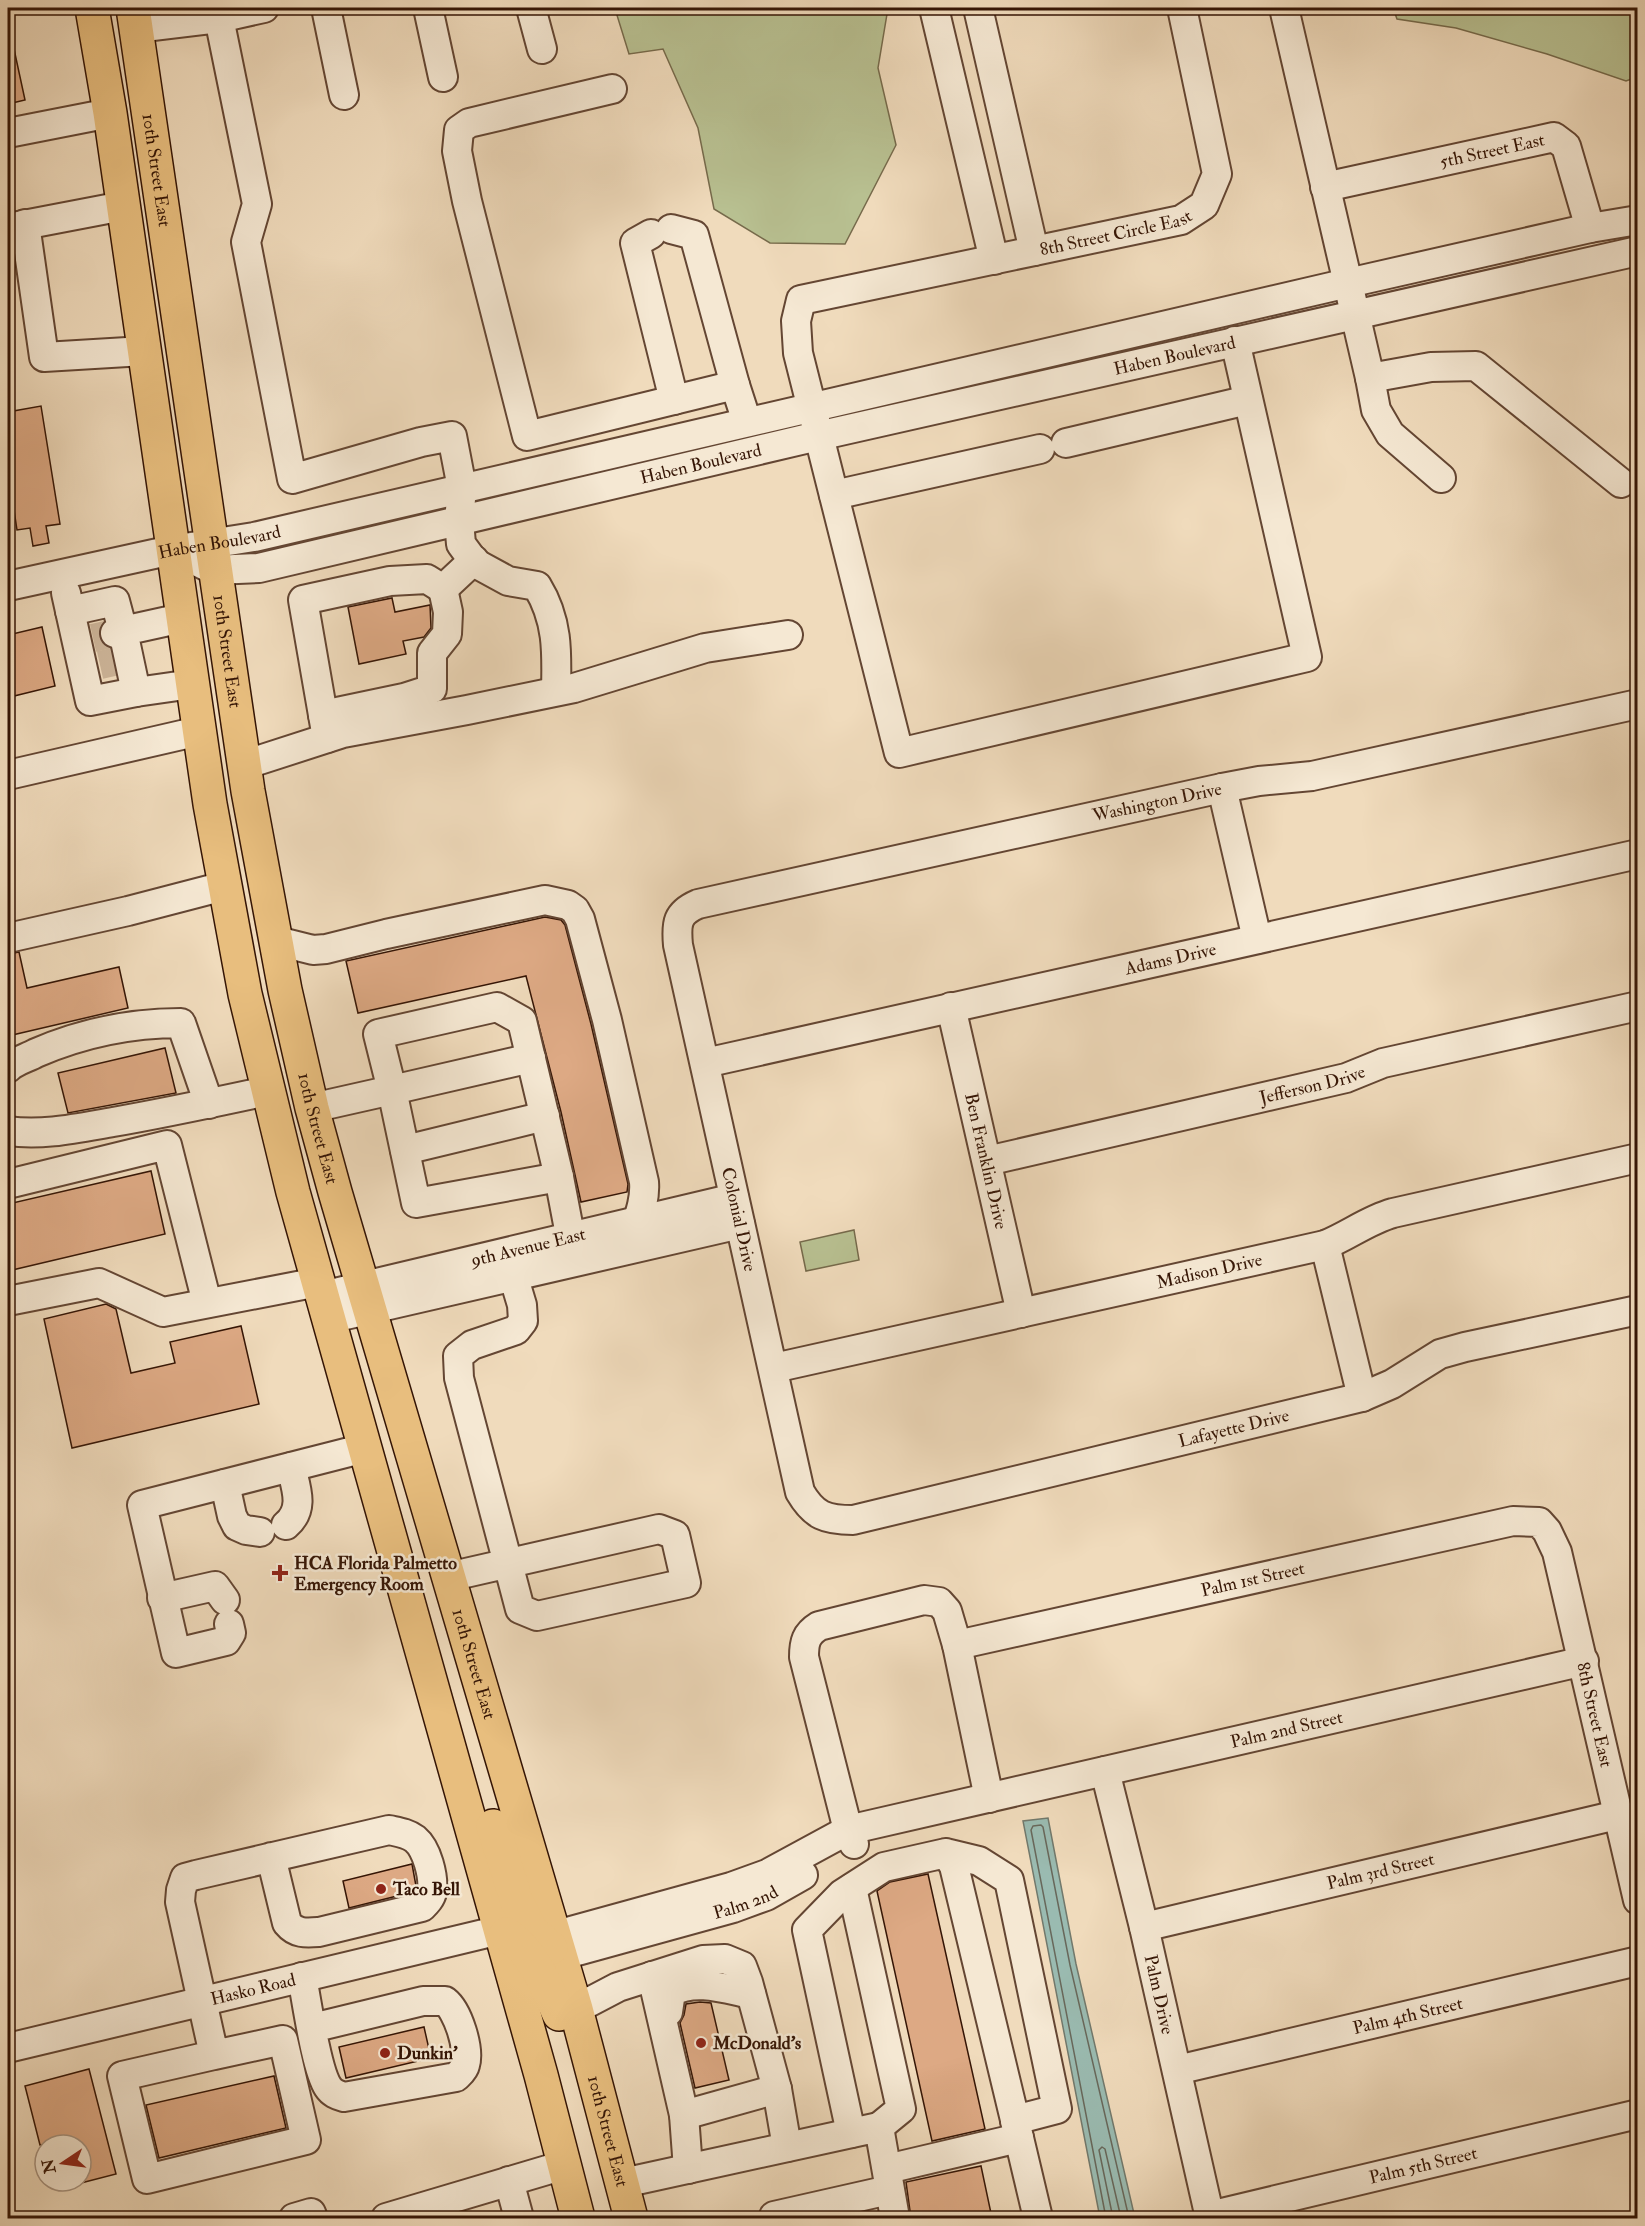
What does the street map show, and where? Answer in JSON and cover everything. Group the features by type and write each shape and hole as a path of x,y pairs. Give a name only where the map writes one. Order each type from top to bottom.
{"main road":[{"path":"92,8 110,113 199,731 224,886 245,994 267,1090 323,1299 541,2075 578,2218"},
{"name":"10th Street East","path":"130,14 244,765 276,944 312,1108 576,2009 631,2218"},
{"path":"224,886 232,892 245,910 285,1074 291,1085 312,1108"},
{"path":"401,1577 450,1687 517,1902 531,1930 556,1946"},
{"path":"500,1930 518,1942 538,1968 603,2109"}],"street":[{"path":"130,14 219,18 264,8"},
{"path":"326,8 344,95"},
{"path":"428,8 443,77"},
{"path":"531,8 542,49"},
{"path":"934,8 994,260"},
{"name":"8th Street Circle East","path":"978,8 1034,251 1180,220 1204,205 1217,174 1182,8"},
{"path":"1284,8 1376,410 1390,434 1441,478"},
{"path":"219,18 257,204 246,242 292,479 421,442 452,436 462,488 459,521 461,544 474,560 508,581 537,586 548,604 557,644 556,691"},
{"path":"534,471 467,201 457,151 459,130 469,123 612,89"},
{"path":"8,133 110,113"},
{"name":"5th Street East","path":"1325,187 1554,136 1566,146 1590,228"},
{"path":"123,206 16,226 44,357 144,351"},
{"name":"Haben Boulevard","path":"213,556 254,537 1348,283 1590,228 1638,220"},
{"path":"674,400 635,243 661,231 694,235 747,422"},
{"path":"1034,251 801,300 796,321 798,353 899,753 1307,657 1235,341"},
{"name":"Haben Boulevard","path":"8,586 172,550 213,556 259,568 818,436 1355,313 1638,251"},
{"path":"1370,378 1431,367 1476,366 1621,483"},
{"path":"527,436 735,385"},
{"path":"834,495 1248,400"},
{"path":"443,589 474,560"},
{"path":"62,574 70,611 105,649 136,692"},
{"path":"244,765 325,727 432,688 432,653 447,634 448,612 443,589 427,579 390,581 303,600 325,727"},
{"path":"70,611 115,601 105,649 90,701 192,684"},
{"path":"105,649 182,618"},
{"path":"325,727 343,733 468,710 556,691 705,648 788,635"},
{"name":"Washington Drive","path":"681,916 688,908 698,904 1222,788 1259,781 1312,776 1638,704"},
{"path":"8,775 199,731"},
{"path":"1222,788 1257,939"},
{"name":"Adams Drive","path":"705,1063 1638,854"},
{"path":"8,938 128,911 224,886"},
{"path":"276,944 285,943 313,950 326,950 386,934 545,900 568,904 575,910 580,919 593,964 644,1182 643,1206 636,1221 629,1249"},
{"name":"Colonial Drive","path":"681,916 677,928 678,945 800,1492 809,1507 822,1515"},
{"name":"Jefferson Drive","path":"987,1161 1346,1078 1383,1063 1638,1006"},
{"path":"559,1176 417,1203 378,1034 497,1007 522,1021 559,1176 572,1250"},
{"name":"Ben Franklin Drive","path":"951,1007 1021,1313"},
{"path":"8,1068 60,1043 100,1031 160,1023 181,1023 209,1104"},
{"path":"312,1108 531,1058"},
{"path":"8,1131 29,1134 85,1127 209,1104 267,1090"},
{"path":"405,1149 544,1116"},
{"path":"8,1184 167,1145 207,1303"},
{"name":"Madison Drive","path":"774,1368 1325,1245 1378,1218 1393,1213 1638,1158"},
{"name":"9th Avenue East","path":"8,1302 99,1283 164,1312 207,1303 366,1298 513,1275 636,1221 737,1211"},
{"name":"9th Avenue East","path":"366,1298 572,1250 629,1249 737,1211"},
{"path":"1325,1245 1362,1397"},
{"path":"448,1577 509,1563 659,1529 675,1535 686,1583 537,1616 520,1609 509,1563 459,1378 458,1356 472,1345 516,1330 523,1321 522,1305 513,1275"},
{"name":"Lafayette Drive","path":"822,1515 836,1520 853,1520 1362,1397 1392,1384 1440,1354 1638,1310"},
{"path":"162,1598 215,1586 227,1612 231,1633 226,1641 176,1653 162,1598 142,1505 365,1448"},
{"path":"225,1484 232,1516 237,1526 246,1530 273,1529 293,1518 298,1508 291,1467"},
{"name":"Palm 1st Street","path":"957,1645 1513,1521 1539,1522 1547,1531"},
{"name":"8th Street East","path":"1547,1531 1557,1552 1584,1661 1638,1900"},
{"path":"851,1837 804,1657 804,1643 809,1632 819,1626 924,1600 939,1602 947,1611 957,1645 989,1798"},
{"name":"Palm 2nd Street","path":"989,1798 1584,1661"},
{"name":"Palm Drive","path":"1105,1771 1144,1927 1210,2217"},
{"name":"Palm 2nd","path":"556,1946 733,1908 766,1896 851,1837 915,1813 989,1798"},
{"name":"Palm 3rd Street","path":"1144,1927 1617,1815"},
{"path":"214,2055 204,2001 180,1902 185,1878 271,1857 389,1830 406,1833 417,1841 425,1854 432,1893 422,1907 319,1932 303,1933 293,1930 287,1923 271,1857"},
{"path":"946,1852 954,1866 1038,2218"},
{"path":"775,2218 774,2216 888,2180 1017,2129 1057,2109 1009,1880 980,1861 946,1852 884,1867 842,1894 807,1930 851,2133"},
{"path":"623,2183 879,2127 901,2109 852,1888"},
{"name":"Hasko Road","path":"8,2048 500,1930"},
{"path":"576,2009 618,1987 703,1960 725,1959 742,1966 777,2089 788,2147"},
{"name":"Palm 4th Street","path":"1177,2070 1638,1961"},
{"path":"652,1976 682,2108"},
{"path":"302,1977 312,2028 322,2076 335,2094 344,2097 456,2077 465,2066 467,2055 457,2014 445,2001 423,2001 312,2028"},
{"path":"688,2169 682,2108 682,2069 668,2011 671,1992 681,1986 705,1985 751,1994"},
{"path":"283,2040 306,2140 147,2179 122,2076 214,2055 283,2040"},
{"path":"682,2108 777,2089"},
{"name":"Palm 5th Street","path":"1210,2217 1638,2114"},
{"path":"879,2127 895,2218"},
{"path":"387,2218 564,2164"},
{"path":"509,2181 519,2218"},
{"path":"294,2218 311,2212 313,2218"}],"green space":[{"path":"617,8 888,8 878,68 896,145 845,244 770,243 714,209 698,128 663,49 629,54 616,12"},
{"path":"1393,8 1637,8 1637,77 1626,81 1547,54 1456,28 1397,19"},
{"path":"854,1230 859,1260 806,1271 800,1242"}],"water":[{"path":"1048,1818 1076,1964 1135,2218 1100,2218 1023,1821"}],"building":[{"path":"14,49 25,100 8,104 8,50"},
{"path":"41,406 60,524 46,526 49,543 33,546 30,528 17,530 8,470 8,412"},
{"path":"392,598 395,612 430,605 431,628 424,637 403,641 406,654 359,664 348,607"},
{"path":"42,627 55,686 14,696 8,670 8,635"},
{"path":"545,917 561,920 565,925 591,1024 628,1184 627,1192 581,1202 561,1112 526,976 358,1013 346,961"},
{"path":"19,952 27,988 119,967 128,1008 8,1036 8,954"},
{"path":"165,1048 176,1093 68,1113 58,1073"},
{"path":"151,1171 165,1234 8,1271 8,1204"},
{"path":"106,1304 116,1309 131,1373 175,1363 170,1342 241,1326 259,1404 72,1448 44,1319"},
{"name":"Taco Bell","path":"412,1864 416,1886 413,1892 349,1908 343,1881"},
{"path":"928,1874 985,2129 932,2141 877,1891 890,1882"},
{"name":"McDonald's","path":"711,2003 729,2080 695,2088 680,2023 686,2004"},
{"name":"Dunkin'","path":"424,2027 431,2058 346,2078 339,2047"},
{"path":"89,2069 116,2174 93,2180 93,2133 37,2133 25,2086"},
{"path":"274,2076 286,2128 159,2158 146,2105"},
{"path":"981,2166 992,2218 911,2218 906,2182"}],"tunnel":[{"path":"93,638 115,633"},
{"path":"100,665 122,660"}],"place":[{"name":"HCA Florida Palmetto Emergency Room","path":"280,1573"},
{"name":"Taco Bell","path":"381,1889"},
{"name":"McDonald's","path":"701,2043"},
{"name":"Dunkin'","path":"385,2053"}]}
